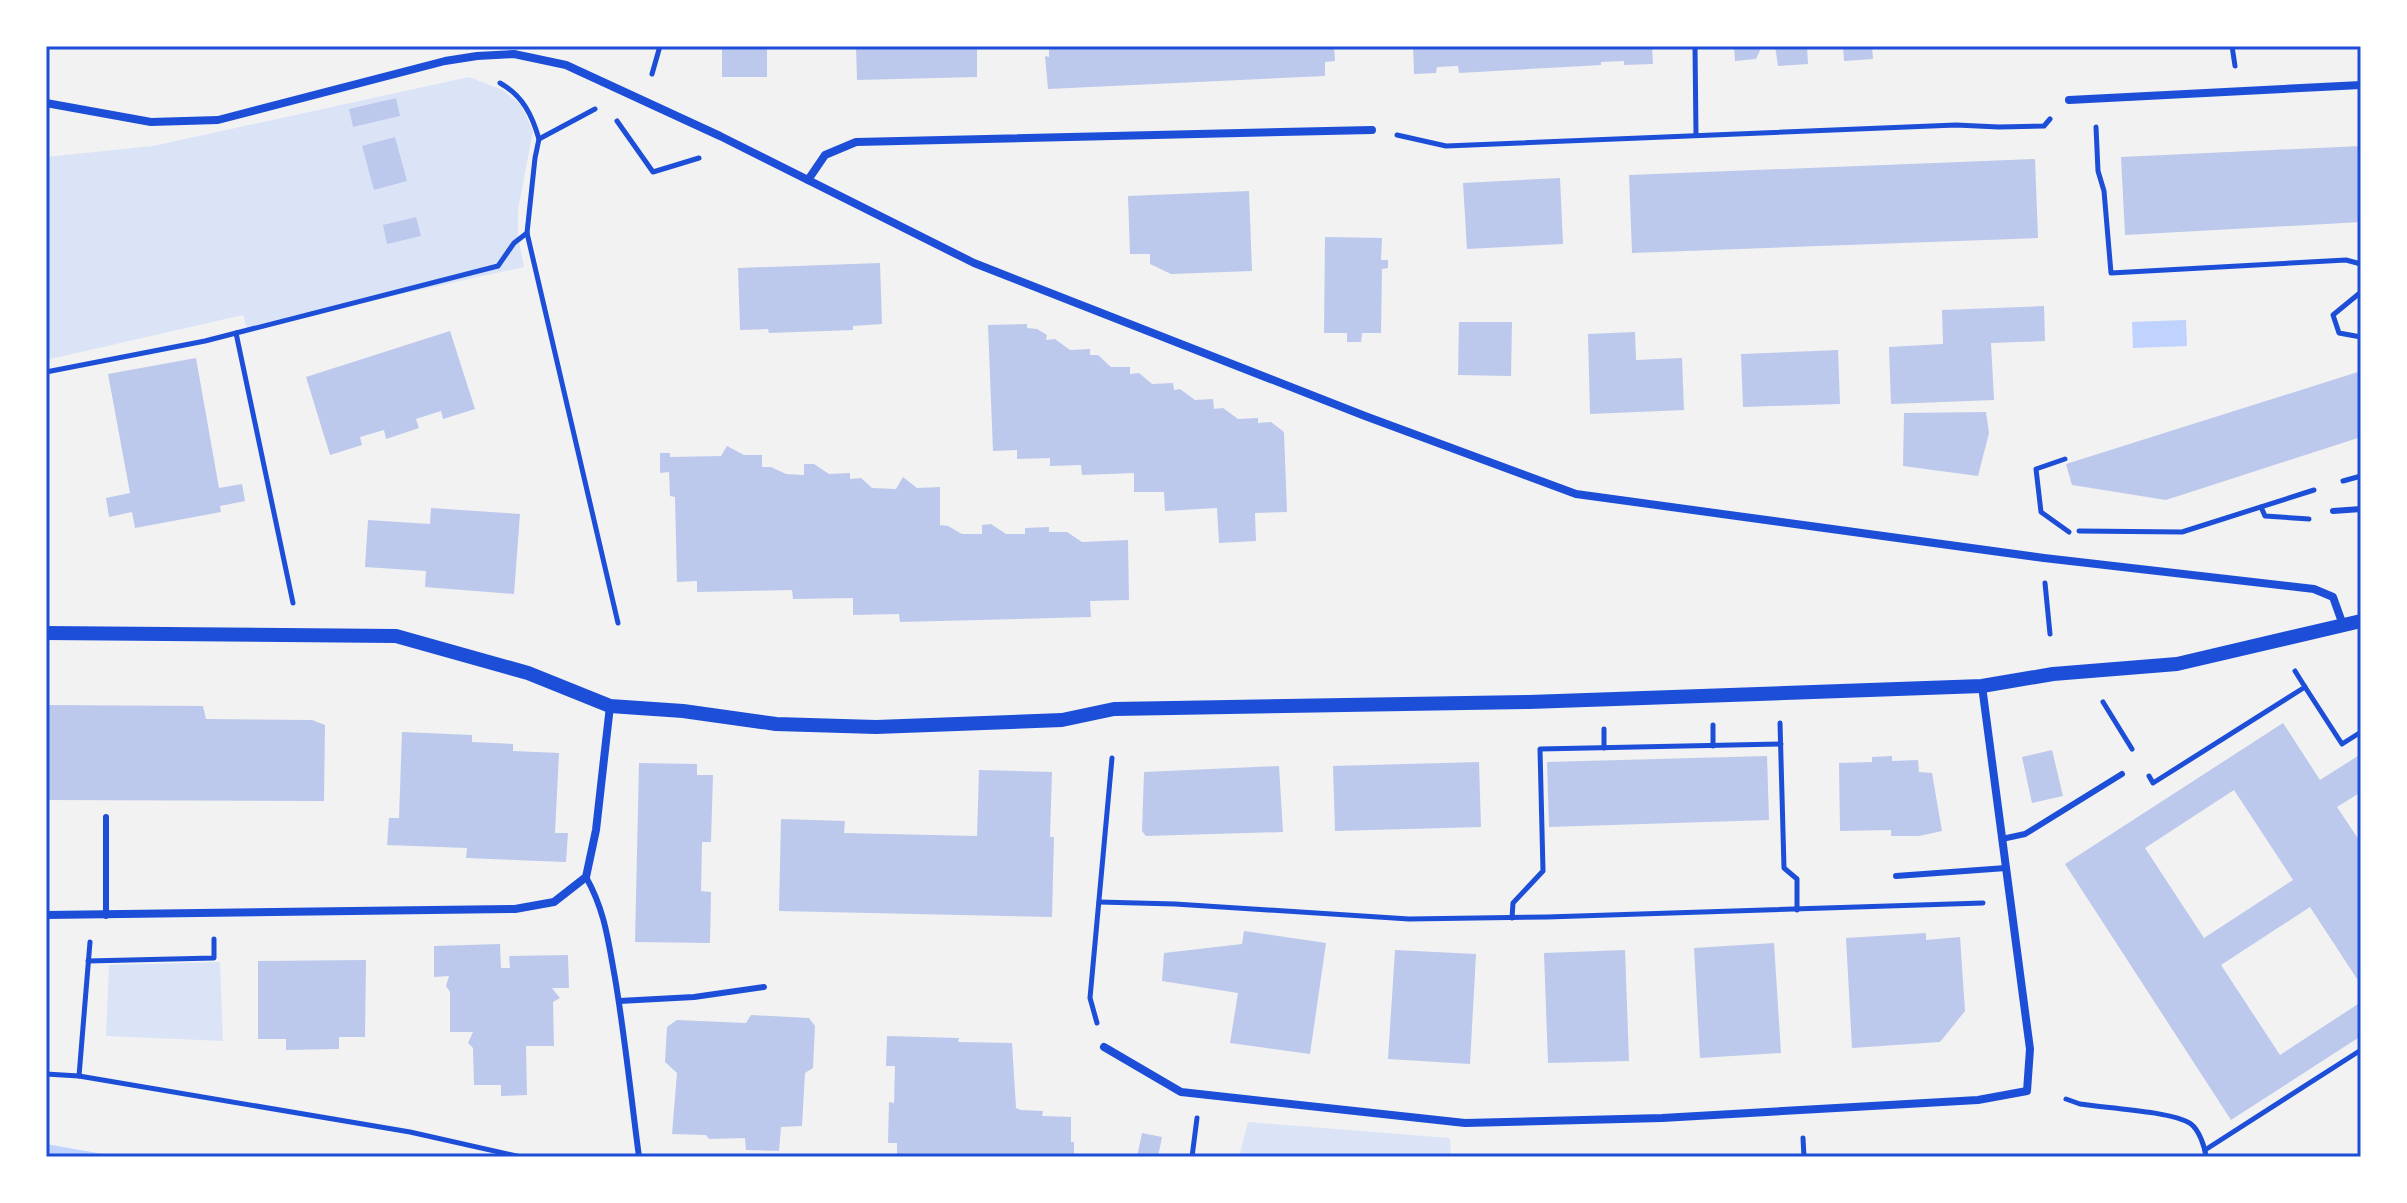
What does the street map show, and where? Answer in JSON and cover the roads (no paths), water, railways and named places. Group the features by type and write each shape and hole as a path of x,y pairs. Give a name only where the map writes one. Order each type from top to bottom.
{"street":[{"path":"46,103 151,122 218,120 445,61 514,54 566,65 720,136 974,263 1365,416 1576,494 2044,558 2314,589 2333,597 2343,625"},
{"path":"2069,100 2361,85"},
{"path":"808,180 825,155 856,142 1372,130"},
{"path":"46,633 396,636 528,673 610,706 683,711 776,724 876,727 1062,720 1114,709 1529,702 1982,686 2053,674 2177,664 2361,621"},
{"path":"1104,1047 1181,1092 1465,1123 1662,1118 1978,1100 2027,1091 2030,1049 1982,686"},
{"path":"46,915 515,909 554,902 586,877 596,830 610,706"}],"lane":[{"path":"2333,511 2361,509"},
{"path":"2002,839 2025,834 2122,774"},
{"path":"106,817 106,916"},
{"path":"1896,876 2006,868"},
{"path":"586,877 600,902 619,1001 639,1157"},
{"path":"619,1001 694,997 764,987"}],"water":[{"path":"2186,320 2187,346 2133,348 2132,322"},
{"path":"46,1144 120,1157 46,1157"}]}
